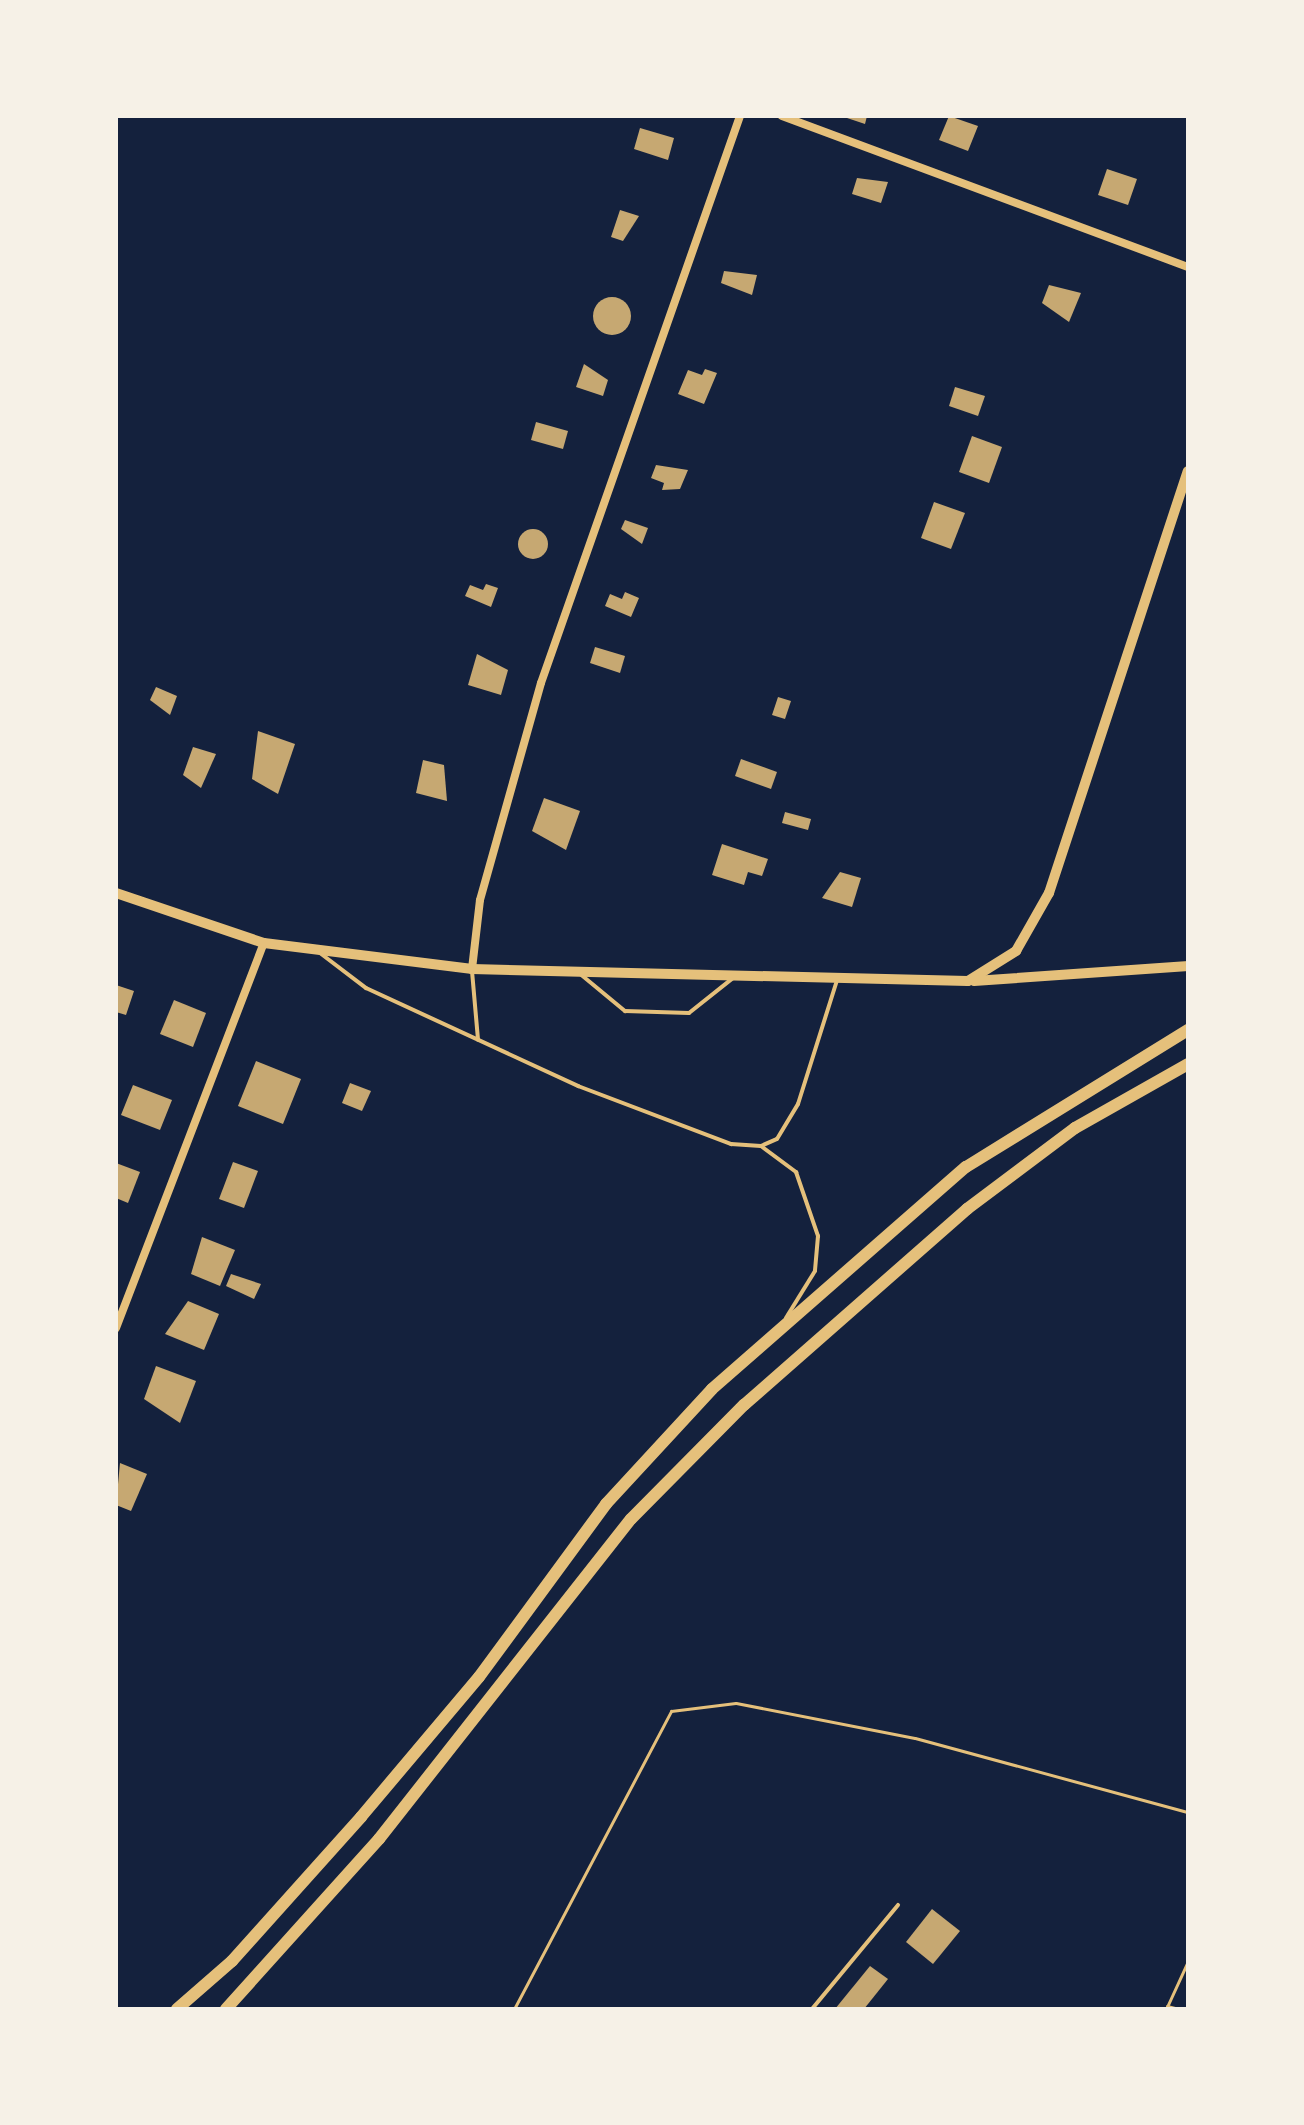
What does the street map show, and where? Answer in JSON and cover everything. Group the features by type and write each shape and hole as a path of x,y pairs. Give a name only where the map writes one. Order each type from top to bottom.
{"main road":[{"path":"177,2009 225,1968 361,1817 479,1677 606,1504 781,1326 966,1167 1188,1030"},
{"path":"226,2009 379,1839 631,1519 744,1405 967,1209 1075,1128 1188,1064"}],"street":[{"path":"472,969 480,900 541,683 740,116"},
{"path":"782,116 1188,267"},
{"path":"968,981 1016,951 1049,893 1188,471"},
{"path":"116,893 264,943 472,969 968,981 1188,966"},
{"path":"116,1328 264,943"}],"lane":[{"path":"315,949 366,988 478,1040 731,1144 761,1146 777,1139 798,1104 837,980"},
{"path":"472,969 478,1040"},
{"path":"577,972 625,1011 689,1013 734,977"},
{"path":"761,1146 796,1172 818,1236 815,1271 781,1326"},
{"path":"812,2009 898,1905"}],"path":[{"path":"514,2009 671,1711 751,1706 915,1738 1188,1812"},
{"path":"1179,2009 1166,2007 1188,1961"}],"building":[{"path":"841,116 867,116 865,124"},
{"path":"949,116 978,126 968,151 939,140"},
{"path":"640,128 674,138 668,160 634,149"},
{"path":"1107,169 1137,179 1128,205 1098,195"},
{"path":"857,178 888,182 881,203 852,194"},
{"path":"620,210 639,216 623,241 611,237"},
{"path":"724,271 757,275 752,295 721,283"},
{"path":"1049,285 1081,293 1069,322 1042,303"},
{"path":"612,297 625,303 631,316 625,329 612,335 599,329 593,316 599,303"},
{"path":"584,364 608,380 603,396 576,387"},
{"path":"705,369 717,373 704,404 678,394 688,370 702,375"},
{"path":"955,387 985,396 978,416 949,406"},
{"path":"536,422 568,431 563,449 531,440"},
{"path":"972,436 1002,447 989,483 959,472"},
{"path":"656,465 688,470 680,489 662,490 664,483 651,478"},
{"path":"934,502 965,513 951,549 921,538"},
{"path":"625,520 648,528 642,544 621,529"},
{"path":"533,529 539,530 547,538 547,550 539,558 533,559 527,558 519,550 518,544 519,538 527,530"},
{"path":"486,584 498,588 491,607 465,596 470,585 483,590"},
{"path":"625,592 639,598 631,617 605,606 610,594 622,599"},
{"path":"595,647 625,656 620,673 590,663"},
{"path":"477,654 508,670 501,695 468,685"},
{"path":"156,687 177,696 170,715 150,700"},
{"path":"778,697 791,701 785,719 772,715"},
{"path":"258,731 295,744 278,794 252,779"},
{"path":"193,747 216,754 201,788 183,775"},
{"path":"741,759 777,772 771,789 735,776"},
{"path":"423,760 444,765 447,801 416,793"},
{"path":"544,798 580,811 566,850 532,831"},
{"path":"785,812 811,819 808,830 782,823"},
{"path":"722,844 768,859 762,876 748,872 744,885 712,875"},
{"path":"840,872 861,878 852,907 822,898"},
{"path":"116,985 134,991 126,1015 116,1012"},
{"path":"174,1000 206,1013 193,1047 160,1034"},
{"path":"256,1061 301,1079 283,1124 238,1106"},
{"path":"350,1083 371,1091 362,1111 342,1103"},
{"path":"133,1085 172,1100 160,1130 121,1115"},
{"path":"233,1162 258,1171 244,1208 219,1199"},
{"path":"116,1163 140,1172 128,1203 116,1198"},
{"path":"202,1237 235,1250 220,1286 191,1274"},
{"path":"231,1274 261,1284 254,1299 226,1286"},
{"path":"188,1301 219,1314 204,1350 165,1334"},
{"path":"156,1366 196,1381 180,1423 144,1399"},
{"path":"120,1463 147,1474 131,1511 116,1505"},
{"path":"932,1909 960,1931 933,1964 906,1942"},
{"path":"870,1966 888,1979 864,2009 835,2009"}]}
